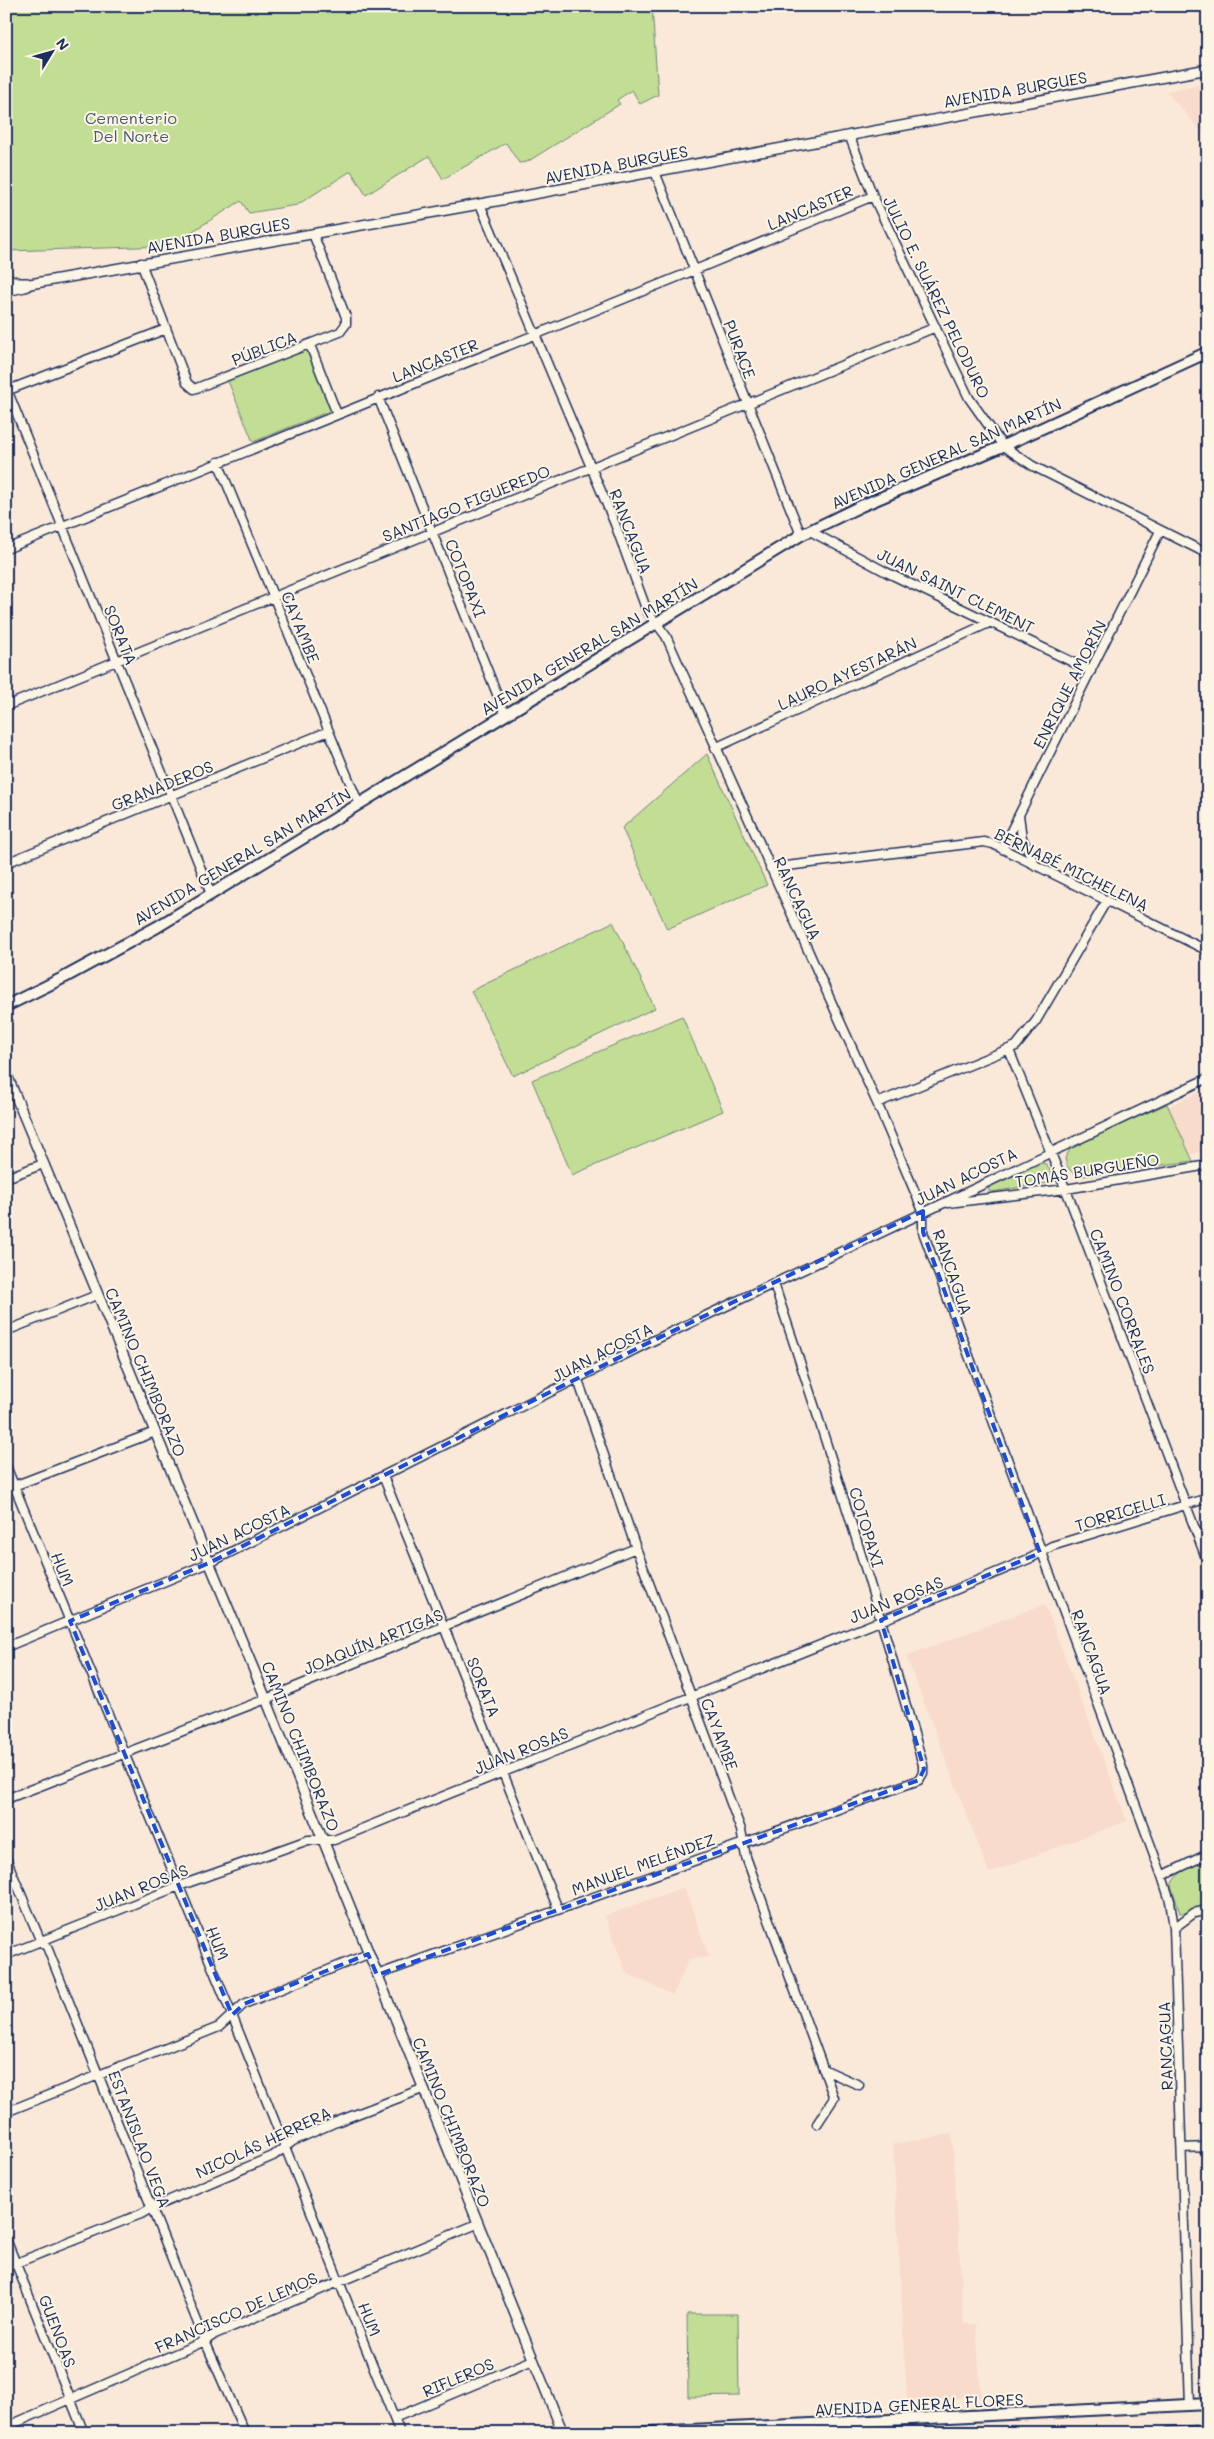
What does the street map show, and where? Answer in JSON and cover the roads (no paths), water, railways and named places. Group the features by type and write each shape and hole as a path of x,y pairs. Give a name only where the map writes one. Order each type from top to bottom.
{"main road":[{"name":"AVENIDA GENERAL SAN MARTÍN","path":"6,1006 74,972 211,894 358,802 805,533 861,506 1003,446 1208,352"},
{"name":"AVENIDA GENERAL FLORES","path":"632,2433 1208,2404"},
{"path":"1170,2433 1208,2431"}],"street":[{"name":"AVENIDA BURGUES","path":"6,291 30,284 141,263 480,204 1208,69"},
{"name":"JULIO E. SUÁREZ PELODURO","path":"848,135 873,196 969,398 1003,446 1033,466 1208,554"},
{"name":"PURACE","path":"655,172 746,404 805,533"},
{"name":"LANCASTER","path":"6,549 873,196"},
{"name":"RANCAGUA","path":"480,204 591,467 647,611 666,636 923,1211 923,1232 1040,1553 1162,1876 1170,1901 1174,1928 1190,2405"},
{"name":"PÚBLICA","path":"166,329 187,383 192,388 198,388 310,346 340,332 344,328 346,317 313,234"},
{"path":"7,389 166,329 141,263"},
{"name":"AVENIDA BURGUES","path":"6,278 30,284"},
{"name":"SANTIAGO FIGUEREDO","path":"6,706 936,327"},
{"path":"310,346 337,414"},
{"name":"SORATA","path":"7,389 211,894"},
{"name":"COTOPAXI","path":"378,398 505,714"},
{"name":"CAYAMBE","path":"218,462 358,802"},
{"name":"ENRIQUE AMORÍN","path":"1002,849 1160,531"},
{"name":"JUAN SAINT CLEMENT","path":"805,533 1091,671"},
{"name":"LAURO AYESTARÁN","path":"715,748 991,622"},
{"name":"GRANADEROS","path":"6,863 328,732"},
{"path":"1019,814 1022,838 1036,866"},
{"name":"BERNABÉ MICHELENA","path":"770,868 976,842 993,844 1208,951"},
{"path":"876,1103 1009,1050 1022,1040 1036,1021 1106,900"},
{"name":"CAMINO CORRALES","path":"1009,1050 1066,1189 1208,1563"},
{"name":"CAMINO CHIMBORAZO","path":"6,1073 266,1699 422,2089 563,2433"},
{"name":"JUAN ACOSTA","path":"6,1647 209,1563 578,1380 646,1344 923,1211 1208,1078"},
{"path":"6,1178 43,1164"},
{"name":"TOMÁS BURGUEÑO","path":"941,1204 1066,1189 1208,1164"},
{"name":"COTOPAXI","path":"774,1284 818,1414 882,1620 923,1765 924,1773 919,1780"},
{"path":"6,1331 97,1295"},
{"name":"CAYAMBE","path":"578,1380 636,1548 741,1830 746,1857 834,2098 817,2124"},
{"path":"6,1489 155,1432"},
{"name":"HUM","path":"6,1466 232,2014 400,2433"},
{"name":"SORATA","path":"383,1476 558,1909"},
{"name":"TORRICELLI","path":"1040,1553 1052,1546 1208,1498"},
{"name":"JOAQUÍN ARTIGAS","path":"6,1799 124,1752 266,1699 636,1548"},
{"name":"JUAN ROSAS","path":"6,1955 179,1886 308,1840 334,1840 882,1620 1040,1553"},
{"name":"MANUEL MELÉNDEZ","path":"377,1974 919,1780"},
{"path":"1162,1876 1208,1854"},
{"name":"ESTANISLAO VEGA","path":"6,1858 41,1942 48,1947 151,2208 245,2433"},
{"path":"1174,1928 1194,1913 1208,1910"},
{"path":"6,2112 219,2026 244,2004 368,1954"},
{"path":"823,2069 859,2085"},
{"name":"NICOLÁS HERRERA","path":"6,2267 141,2214 273,2156 285,2147 336,2122 422,2089"},
{"path":"1182,2148 1208,2147"},
{"name":"FRANCISCO DE LEMOS","path":"6,2427 205,2341 216,2334 477,2224"},
{"name":"GUENOAS","path":"6,2239 84,2433"},
{"name":"RIFLEROS","path":"394,2418 533,2360"}],"park label":[{"name":"Cementerio Del Norte","path":"131,126"}]}
